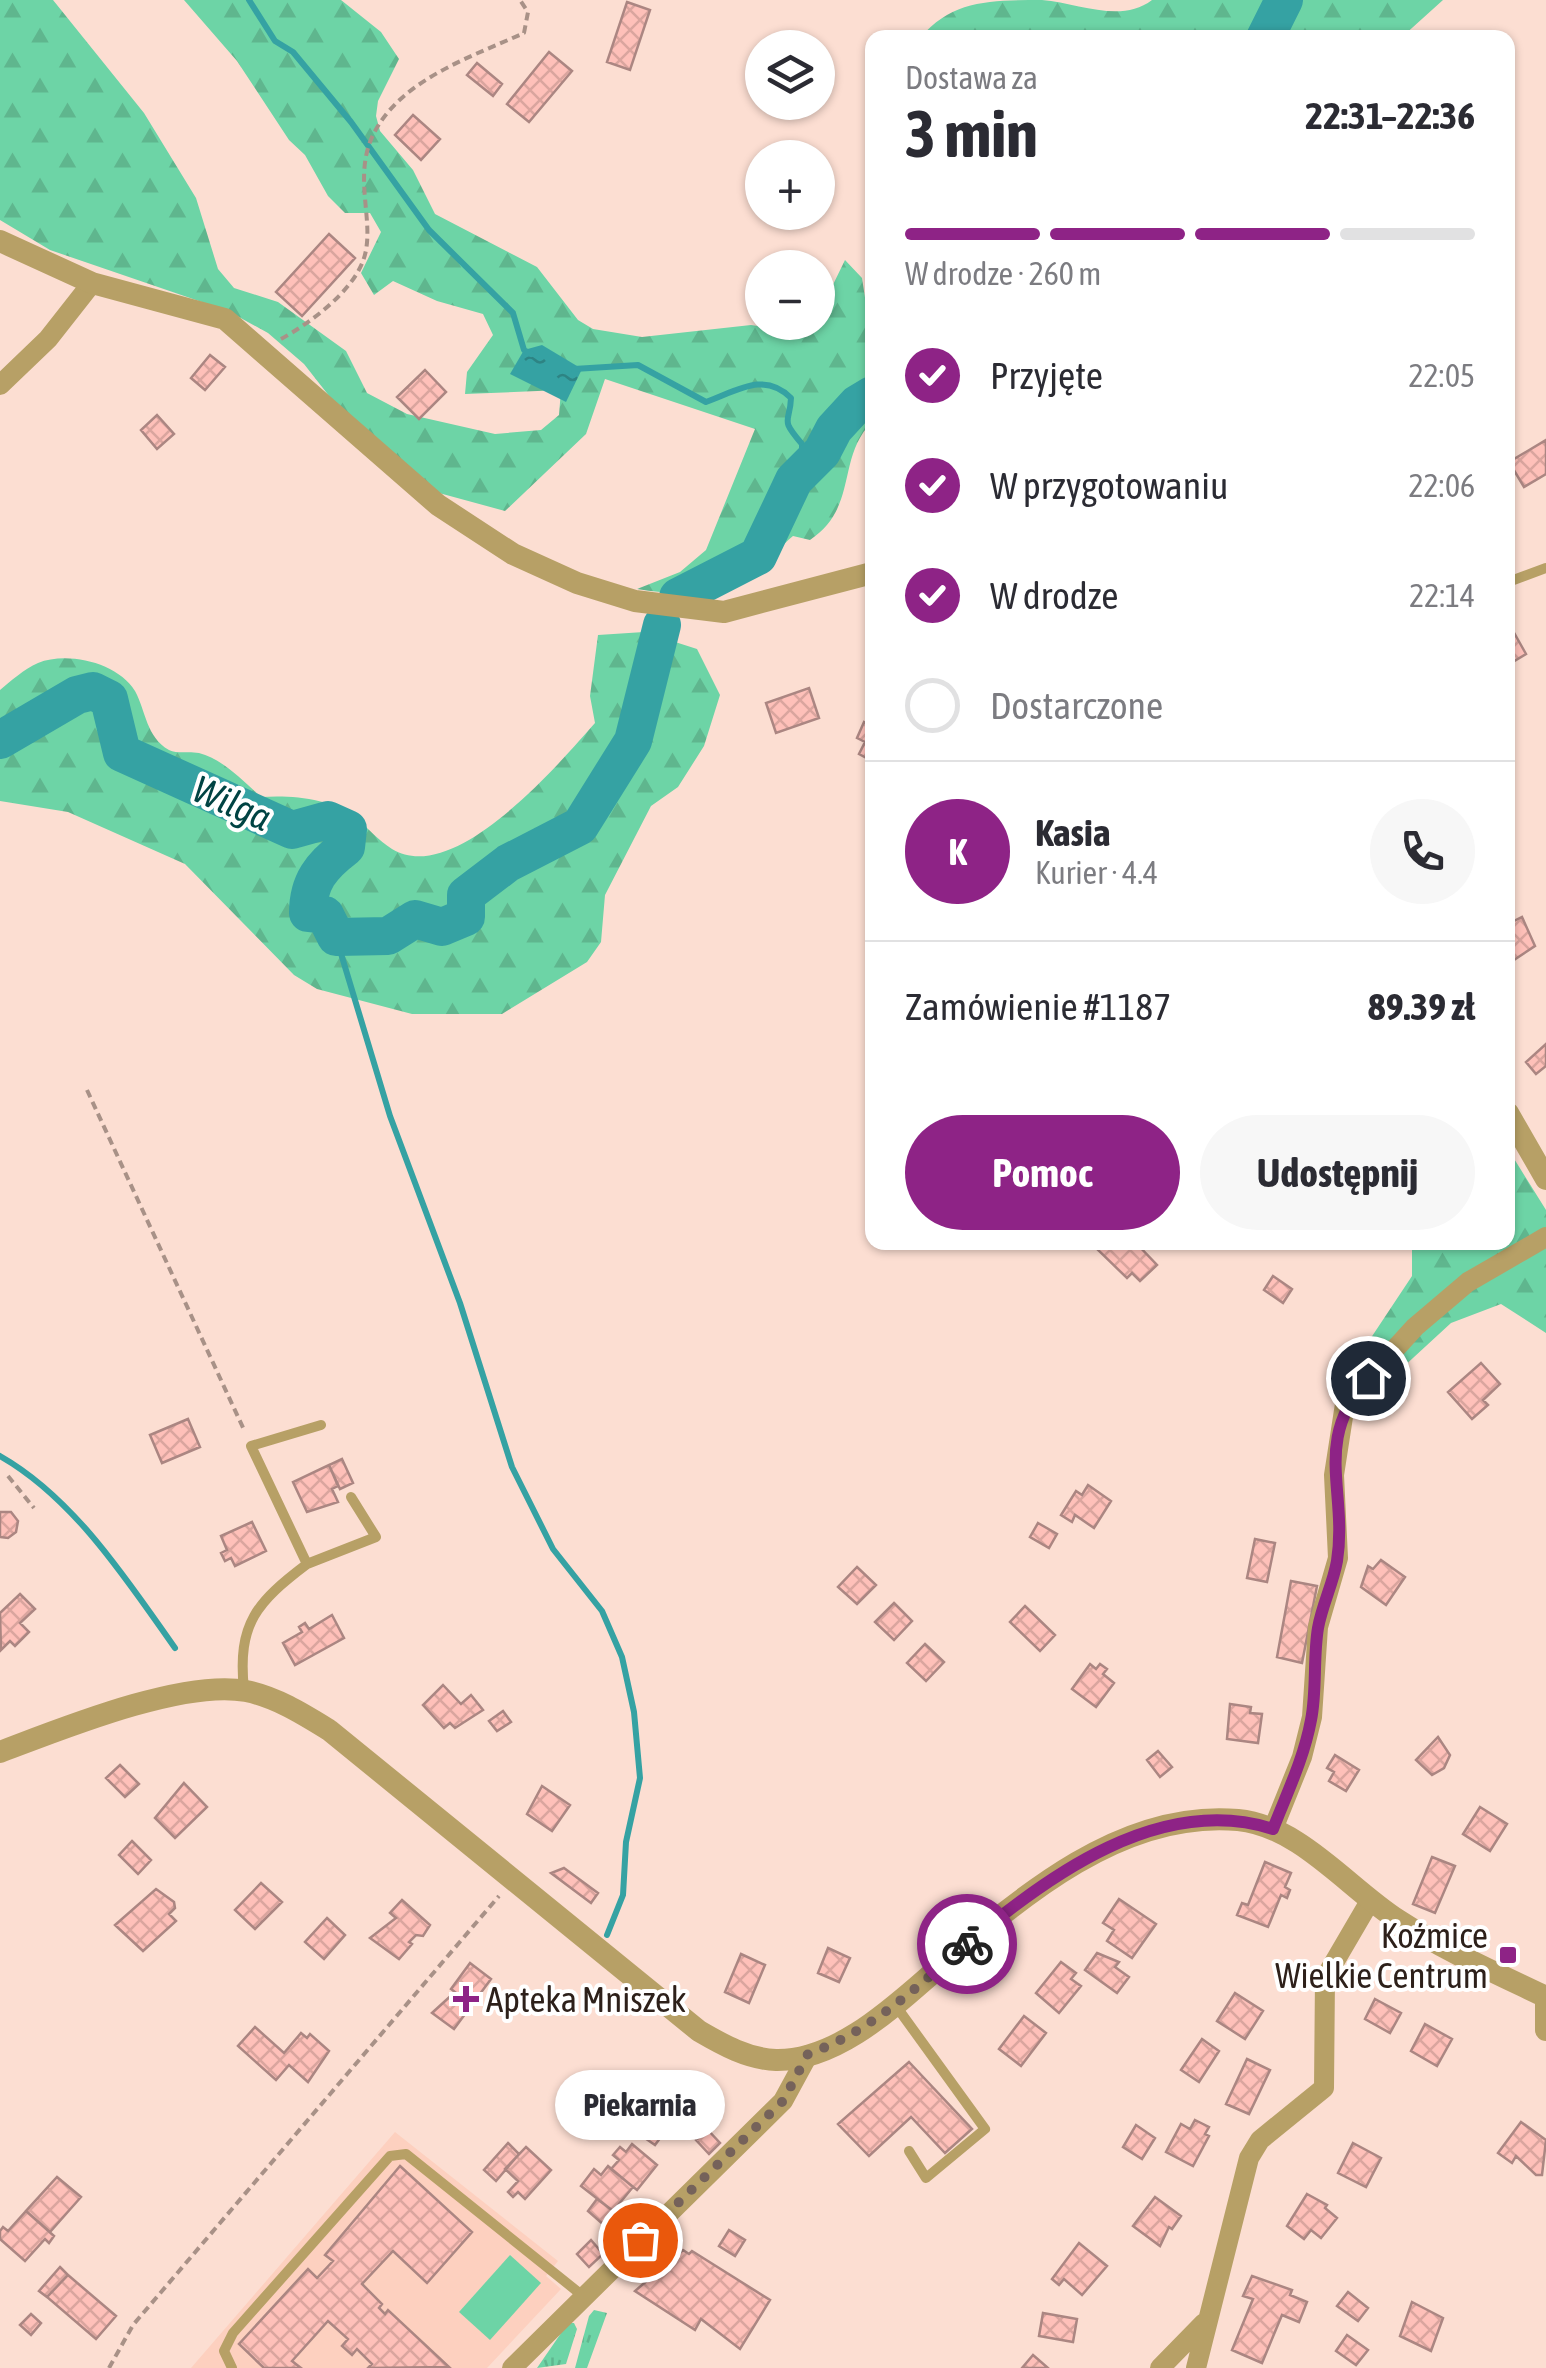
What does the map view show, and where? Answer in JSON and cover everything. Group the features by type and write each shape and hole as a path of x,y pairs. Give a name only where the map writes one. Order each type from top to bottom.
{"street":[{"path":"0,241 92,283 209,313 264,348 341,424 438,504 545,570 635,602 724,612 865,575"},
{"path":"0,384 48,339 92,283"},
{"path":"1515,1125 1546,1179"},
{"path":"1273,1829 1302,1757 1312,1717 1318,1628 1338,1558 1334,1475 1345,1404 1414,1326 1468,1282 1546,1237"},
{"path":"0,1752 164,1697 244,1690 287,1705 330,1730 699,2031 759,2058 778,2060 833,2045 896,2005 1002,1914 1078,1862 1153,1832 1240,1820 1273,1829 1370,1901 1439,1944 1546,2000 1546,2030"},
{"path":"1200,2362 1250,2158 1260,2140 1324,2088 1325,1978 1370,1901"},
{"path":"512,2368 783,2101 808,2054"},
{"path":"1160,2368 1200,2331 1211,2308"}],"lane":[{"path":"1515,579 1546,568"},
{"path":"306,1564 251,1446 321,1425"},
{"path":"244,1690 242,1657 250,1621 264,1596 306,1564 376,1537 350,1497"},
{"path":"896,2005 985,2130 926,2178 908,2150"},
{"path":"232,2368 224,2352 233,2333 390,2156 406,2154 583,2296"}],"path":[{"path":"264,348 297,331 342,292 364,260 362,166 375,132 402,98 438,72 524,33 528,12 520,0"},
{"path":"87,1090 251,1446"},
{"path":"8,1476 34,1508"},
{"path":"108,2368 133,2325 512,1882"}],"shaded area":[{"path":"395,2132 558,2261 546,2276 561,2289 487,2368 191,2368"}],"green space":[{"path":"0,0 53,0 144,113 196,198 218,269 234,288 278,302 346,351 367,393 407,414 495,434 541,430 559,415 561,390 465,394 467,372 493,335 483,314 437,301 393,281 374,295 361,273 381,232 370,213 345,213 328,196 305,155 289,140 237,61 184,0 341,0 381,32 399,59 378,101 376,116 380,131 413,170 435,214 537,267 578,320 593,329 642,337 745,326 745,340 835,340 835,281 845,260 862,278 865,298 865,431 854,451 835,513 810,540 793,536 767,566 722,589 671,593 637,589 680,572 706,550 755,429 605,379 586,434 505,511 439,493 348,420 304,364 268,333 228,311 50,250 0,220"},
{"path":"1042,0 1127,11 1152,0 1443,0 1410,30 928,30 959,9"},
{"path":"644,632 697,649 720,695 704,746 678,787 651,806 605,895 601,942 587,962 502,1014 412,1014 317,989 294,975 185,864 68,812 0,801 0,690 38,663 77,659 105,667 127,681 151,731 169,750 199,753 217,760 261,797 298,798 336,806 392,849 417,856 445,851 502,816 595,723 590,696 598,635"},
{"path":"1515,1160 1546,1210 1546,1333 1501,1304 1451,1323 1363,1404 1345,1377 1412,1276 1412,1250 1515,1250"},
{"path":"510,2255 541,2283 490,2340 459,2312"},
{"path":"594,2310 607,2313 587,2368 575,2368 589,2316"},
{"path":"568,2323 574,2323 577,2329 566,2364 537,2368"}],"water":[{"path":"542,345 582,369 566,402 510,374 524,350"}],"building":[{"path":"627,2 650,10 630,70 607,62"},
{"path":"549,52 572,71 529,122 507,104"},
{"path":"477,63 502,84 493,96 467,75"},
{"path":"413,115 440,139 421,160 395,135"},
{"path":"329,234 355,258 302,316 276,292"},
{"path":"210,355 225,367 205,390 191,378"},
{"path":"425,370 446,392 419,419 397,397"},
{"path":"157,415 174,434 157,449 141,430"},
{"path":"1546,440 1546,474 1524,487 1515,472 1515,458"},
{"path":"1515,634 1526,654 1515,661"},
{"path":"809,688 819,718 776,733 766,703"},
{"path":"864,722 865,742 857,738"},
{"path":"1522,917 1535,946 1515,959 1515,920"},
{"path":"1546,1044 1546,1066 1536,1074 1526,1062"},
{"path":"1098,1250 1143,1250 1157,1265 1140,1281 1132,1273 1127,1278"},
{"path":"1273,1276 1292,1289 1283,1303 1264,1290"},
{"path":"1481,1363 1500,1384 1483,1400 1488,1405 1472,1419 1448,1392"},
{"path":"188,1419 200,1447 162,1463 150,1435"},
{"path":"342,1459 353,1483 340,1489 329,1465"},
{"path":"329,1465 338,1486 332,1489 338,1502 307,1512 293,1482"},
{"path":"1088,1485 1111,1501 1094,1528 1075,1515 1072,1522 1061,1515 1076,1491 1082,1495"},
{"path":"0,1512 11,1512 18,1521 16,1532 8,1538 0,1537"},
{"path":"252,1522 266,1551 235,1566 231,1558 225,1561 221,1553 227,1550 221,1536"},
{"path":"1038,1523 1057,1534 1049,1548 1030,1537"},
{"path":"1255,1539 1275,1543 1267,1582 1247,1578"},
{"path":"1381,1560 1405,1577 1386,1605 1361,1587 1368,1566 1373,1569"},
{"path":"857,1567 876,1585 857,1604 838,1587"},
{"path":"1291,1581 1317,1586 1302,1663 1277,1657"},
{"path":"20,1594 35,1609 20,1623 29,1632 15,1646 10,1641 1,1650 0,1613"},
{"path":"894,1603 912,1621 894,1640 875,1622"},
{"path":"1025,1606 1055,1635 1040,1651 1010,1622"},
{"path":"332,1615 344,1638 295,1665 283,1643 302,1632 299,1627 305,1623 309,1629"},
{"path":"925,1644 944,1662 926,1681 907,1663"},
{"path":"1090,1664 1096,1669 1100,1664 1107,1669 1103,1674 1114,1683 1096,1707 1072,1689"},
{"path":"443,1685 461,1704 471,1695 483,1710 455,1728 450,1723 444,1728 423,1705"},
{"path":"1230,1704 1251,1707 1250,1713 1262,1714 1258,1743 1227,1739"},
{"path":"503,1711 511,1722 497,1731 489,1721"},
{"path":"1438,1737 1450,1755 1444,1768 1432,1775 1416,1760"},
{"path":"1158,1751 1172,1767 1160,1777 1147,1760"},
{"path":"1335,1755 1359,1770 1346,1791 1329,1781 1334,1772 1327,1768"},
{"path":"120,1765 139,1784 125,1797 106,1778"},
{"path":"184,1783 207,1807 175,1838 155,1818"},
{"path":"542,1786 570,1805 552,1831 527,1814"},
{"path":"1480,1807 1507,1824 1490,1851 1463,1834"},
{"path":"132,1841 151,1860 138,1874 119,1855"},
{"path":"1432,1857 1455,1866 1435,1913 1413,1904"},
{"path":"1265,1862 1291,1873 1285,1887 1290,1890 1287,1898 1281,1895 1268,1927 1237,1915 1242,1903 1248,1905"},
{"path":"564,1868 598,1893 591,1903 551,1873"},
{"path":"261,1883 282,1902 255,1929 235,1910"},
{"path":"156,1889 174,1902 175,1908 169,1914 176,1921 143,1951 115,1925"},
{"path":"1119,1899 1156,1924 1132,1958 1107,1941 1114,1930 1103,1923"},
{"path":"402,1900 430,1925 423,1936 416,1935 409,1942 412,1944 399,1959 370,1938 396,1918 390,1913"},
{"path":"327,1918 345,1935 324,1959 305,1942"},
{"path":"828,1948 850,1958 839,1982 818,1973"},
{"path":"1097,1953 1119,1962 1115,1967 1129,1977 1117,1993 1085,1970"},
{"path":"741,1954 765,1965 749,2003 725,1992"},
{"path":"1061,1962 1076,1973 1071,1979 1081,1986 1059,2013 1036,1993"},
{"path":"470,1963 491,1979 454,2029 432,2013 455,1992 451,1989"},
{"path":"1235,1993 1263,2011 1245,2039 1217,2021"},
{"path":"1375,1999 1401,2013 1390,2033 1365,2019"},
{"path":"1024,2016 1046,2033 1021,2066 999,2049"},
{"path":"1425,2024 1452,2039 1437,2066 1411,2051"},
{"path":"255,2027 284,2053 301,2033 307,2038 310,2034 329,2051 308,2082 289,2065 276,2080 238,2046"},
{"path":"1202,2039 1219,2051 1199,2082 1181,2070"},
{"path":"1247,2059 1270,2070 1249,2114 1226,2104"},
{"path":"909,2062 972,2129 945,2153 911,2117 869,2156 838,2124"},
{"path":"684,2073 704,2090 694,2101 700,2106 692,2117 665,2094"},
{"path":"649,2119 666,2130 655,2145 639,2134"},
{"path":"1195,2120 1209,2127 1205,2134 1209,2136 1193,2166 1166,2152 1181,2124 1190,2129"},
{"path":"1521,2122 1546,2140 1542,2175 1536,2175 1516,2156 1512,2163 1498,2153"},
{"path":"1136,2125 1155,2138 1142,2159 1123,2147"},
{"path":"707,2129 720,2143 709,2154 696,2140"},
{"path":"508,2143 519,2154 496,2181 484,2170"},
{"path":"1353,2143 1381,2158 1366,2187 1338,2173"},
{"path":"632,2144 657,2165 637,2190 611,2169 619,2160 613,2155 620,2147 626,2152"},
{"path":"526,2147 551,2170 525,2199 518,2192 513,2197 508,2192 518,2181 505,2169"},
{"path":"400,2166 472,2232 427,2283 393,2251 362,2284 382,2304 379,2308 385,2314 388,2310 449,2367 368,2368 372,2364 357,2349 352,2355 342,2346 348,2339 328,2321 292,2361 301,2368 264,2368 239,2344 308,2269 317,2278 333,2261 325,2255"},
{"path":"608,2166 633,2187 613,2211 581,2186 594,2169 601,2175"},
{"path":"57,2177 81,2197 50,2232 26,2211"},
{"path":"1307,2194 1327,2205 1325,2208 1337,2218 1321,2238 1311,2230 1304,2239 1287,2226"},
{"path":"1155,2197 1181,2216 1172,2229 1169,2227 1160,2246 1133,2226"},
{"path":"597,2199 616,2213 605,2226 588,2211"},
{"path":"26,2211 54,2236 49,2243 45,2239 25,2261 0,2239 0,2231 3,2227 8,2231"},
{"path":"729,2230 745,2240 735,2256 719,2246"},
{"path":"591,2240 603,2254 589,2267 577,2254"},
{"path":"1079,2243 1107,2266 1082,2295 1064,2279 1059,2285 1052,2279"},
{"path":"683,2250 689,2254 692,2251 770,2300 740,2349 701,2319 695,2330 635,2291"},
{"path":"60,2267 68,2275 47,2297 39,2291"},
{"path":"68,2275 116,2316 96,2339 47,2297"},
{"path":"1252,2276 1292,2290 1290,2295 1307,2302 1299,2322 1282,2315 1262,2363 1232,2350 1253,2299 1243,2296"},
{"path":"1348,2292 1368,2308 1358,2321 1337,2306"},
{"path":"1412,2302 1443,2318 1431,2351 1400,2336"},
{"path":"1043,2313 1077,2319 1073,2342 1039,2336"},
{"path":"31,2314 41,2323 31,2335 20,2325"},
{"path":"1347,2335 1368,2350 1356,2365 1336,2351"},
{"path":"1033,2355 1048,2368 1022,2368"}],"waterway":[{"path":"249,0 275,41 293,52 351,122 429,230 513,313 524,350 531,354"},
{"name":"Wilga","path":"1269,30 1284,0"},
{"path":"574,369 638,365 706,402 760,384 781,390 791,398 788,421 802,444 802,470"},
{"name":"Wilga","path":"678,597 758,556 794,480 822,452 834,429 865,399"},
{"name":"Wilga","path":"0,740 77,695 93,691 109,699 122,753 292,830 328,820 348,829 346,847 318,875 310,892 308,913 325,915 336,937 388,936 415,919 442,927 466,917 466,895 508,863 580,826 633,741 662,625"},
{"path":"336,937 390,1116 460,1303 512,1467 553,1549 602,1611 622,1657 634,1712 640,1778 626,1842 623,1895 607,1935"},
{"path":"0,1456 52,1494 75,1517 118,1568 175,1648"}],"way so far":[{"path":"640,2240 783,2101 808,2054 862,2029 967,1944"}],"place":[{"name":"Koźmice Wielkie Centrum","path":"1508,1955"},
{"name":"Apteka Mniszek","path":"466,1999"},
{"name":"Piekarnia","path":"640,2240"}],"route":[{"path":"967,1944 1046,1882 1112,1846 1153,1832 1213,1821 1240,1820 1273,1829 1302,1757 1312,1717 1318,1628 1338,1558 1334,1475 1341,1417 1345,1404 1368,1378"}]}
